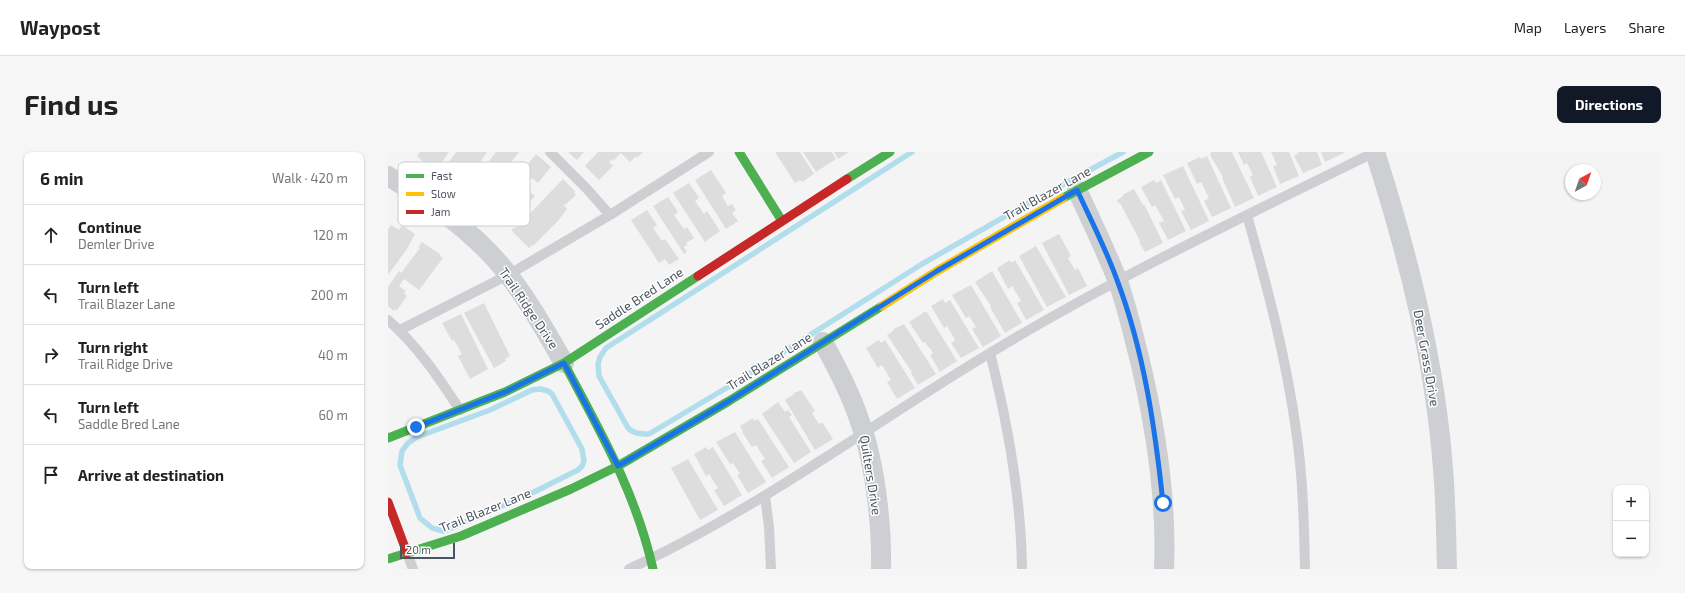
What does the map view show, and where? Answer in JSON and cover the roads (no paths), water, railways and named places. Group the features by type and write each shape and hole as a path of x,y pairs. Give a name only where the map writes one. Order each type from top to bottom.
{"street":[{"path":"739,152 782,221"},
{"name":"Saddle Bred Lane","path":"388,438 505,392 564,363 890,152"},
{"name":"Trail Blazer Lane","path":"388,559 461,536 618,466 729,401 937,271 1077,190 1149,152"},
{"name":"Deer Grass Drive","path":"1375,152 1406,256 1427,349 1443,469 1447,569"},
{"name":"Trail Ridge Drive","path":"388,176 398,183"},
{"path":"1077,190 1117,280 1133,333 1151,410 1163,503 1164,569"},
{"name":"Trail Ridge Drive","path":"458,226 496,260 508,275 564,363 618,466 631,496 653,569"},
{"name":"Quilters Drive","path":"823,342 847,388 864,433 874,484 880,535 880,569"},
{"path":"388,502 407,553"}],"lane":[{"path":"550,152 587,188 610,215"},
{"path":"400,330 508,275 610,215 709,152"},
{"path":"629,569 651,559 765,496 990,353 1117,280 1375,152"},
{"path":"1247,215 1276,320 1297,431 1305,569"},
{"path":"388,320 400,330 434,370 460,410"},
{"path":"990,353 1003,405 1016,483 1020,514 1022,569"},
{"path":"765,496 770,527 771,569"},
{"path":"407,553 413,569"}],"waterway":[{"path":"912,152 606,348 600,357 598,364 599,376 628,428 635,433 649,434 728,387 922,264 1025,205 1123,152"},
{"path":"540,389 548,391 552,394 582,449 584,461 582,466 578,470 534,492 447,530 443,531 432,528 420,518 400,465 402,451 408,443 417,437 490,410 532,390 540,389"}]}
